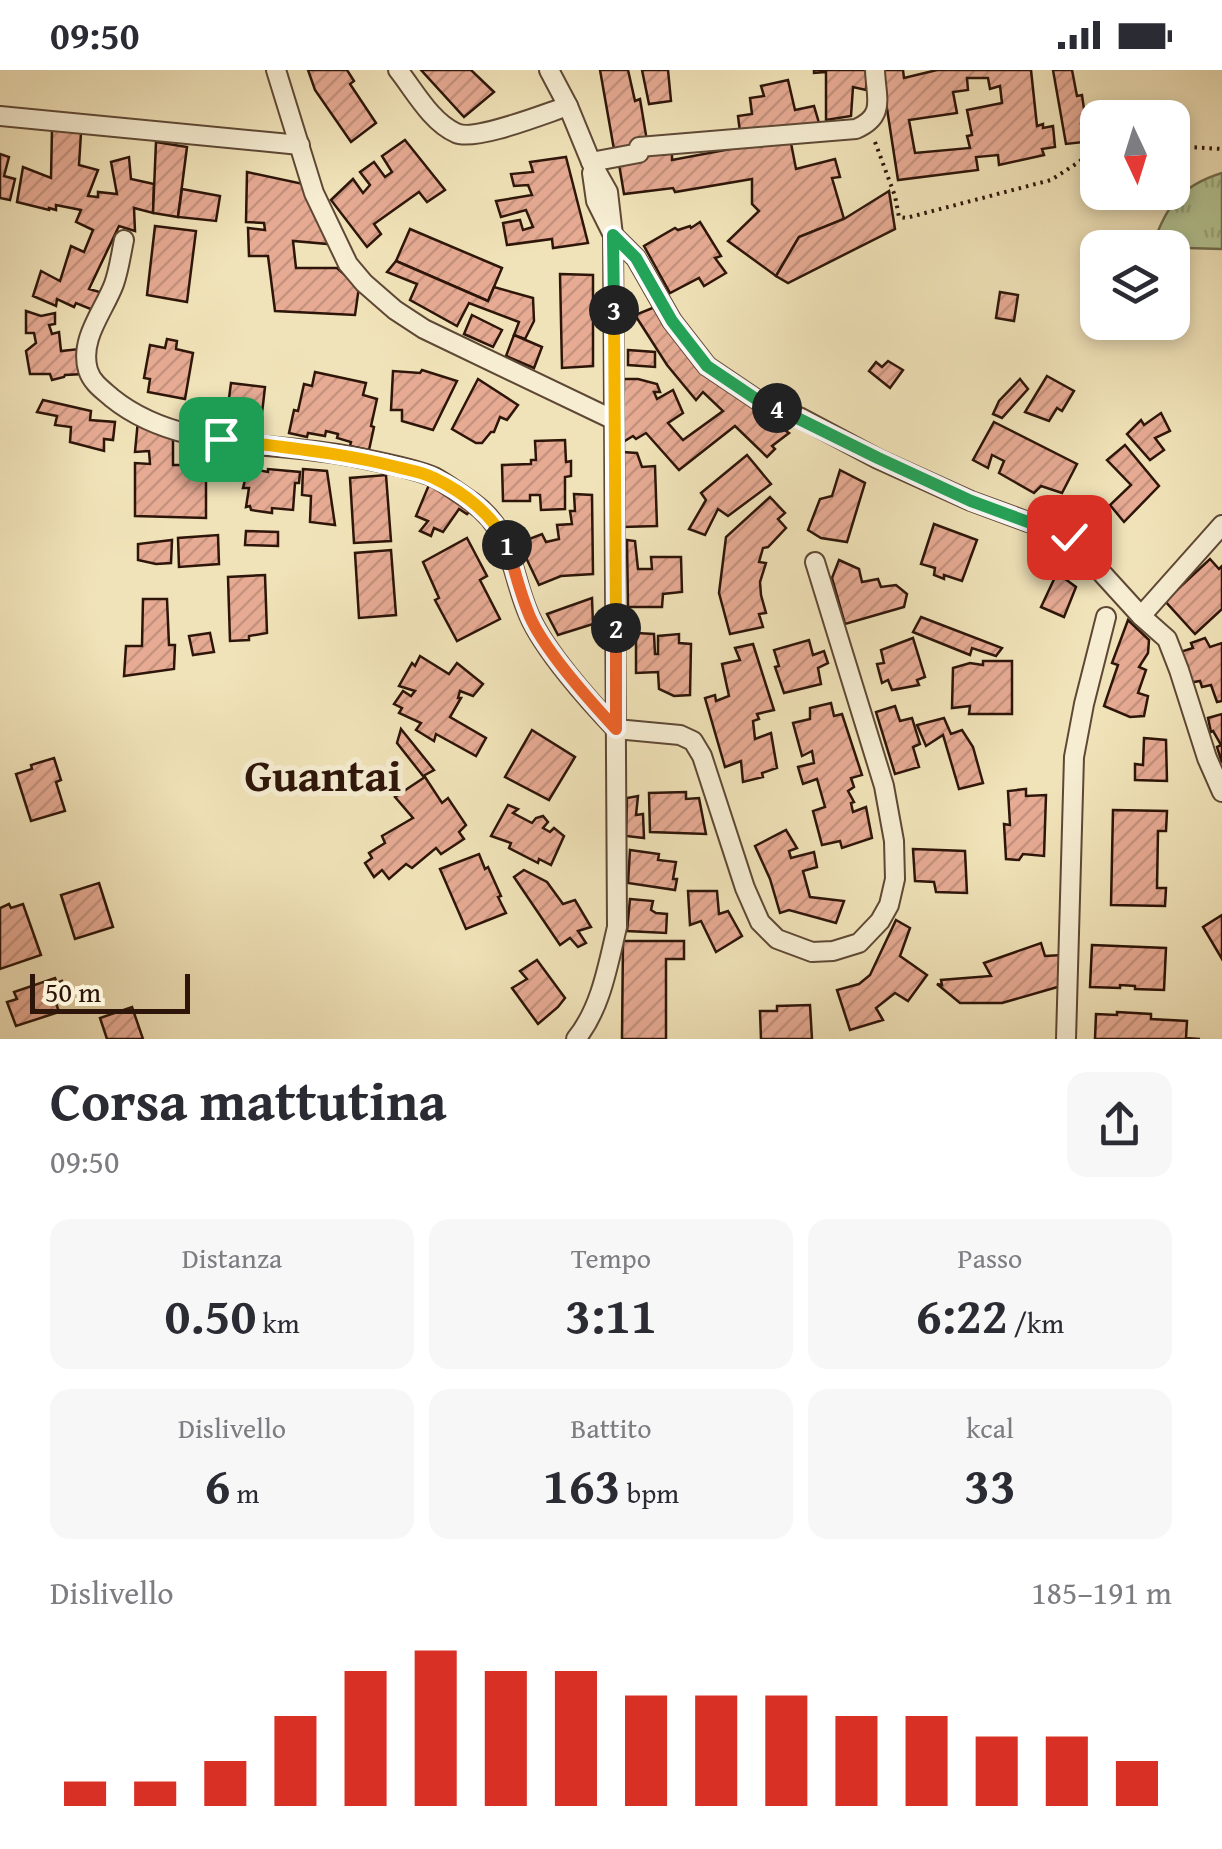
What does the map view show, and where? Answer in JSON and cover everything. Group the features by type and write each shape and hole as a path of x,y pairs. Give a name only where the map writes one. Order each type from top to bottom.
{"street":[{"path":"276,70 314,193 348,264 364,282 424,330 614,420"},
{"path":"398,70 439,121 457,134 490,131 568,106"},
{"path":"549,70 608,192 613,235 616,927 602,987 585,1028 576,1039"},
{"path":"591,162 639,153 639,147 856,129 870,123 876,114 875,70"},
{"path":"0,116 300,146"},
{"path":"613,235 636,258 672,321 707,366 734,385 971,501 1069,537 1167,639 1222,792"},
{"path":"124,240 114,285 94,322 88,349 87,368 95,383 122,406 171,429 358,457 432,476 489,517 502,533 528,615 595,707 616,729 680,735 694,741 760,922 778,939 812,952 859,944 889,905 895,879 894,841 884,786 814,562"},
{"path":"1141,616 1222,525"},
{"path":"1066,1039 1074,757 1106,617"}],"path":[{"path":"870,123 895,196 898,217 1051,180 1080,161"},
{"path":"1190,147 1222,148"}],"green space":[{"path":"1222,173 1222,249 1190,248 1190,230 1159,230 1168,210 1190,210 1190,188"}],"building":[{"path":"308,70 347,70 354,81 350,84 376,123 351,142 315,90"},
{"path":"421,70 471,70 494,92 464,117"},
{"path":"600,70 628,70 635,101 640,99 647,141 637,152 615,155"},
{"path":"642,70 668,70 671,101 649,104"},
{"path":"814,70 867,70 866,90 853,87 851,116 826,120 826,72"},
{"path":"881,70 903,70 904,78 937,70 1031,70 1037,126 1053,126 1055,147 1042,149 1044,155 999,165 998,155 976,157 978,170 898,180","holes":["967,78 988,78 990,89 1000,86 1002,103 967,110 972,135 967,136 970,148 915,153 909,120 957,113 953,92 968,90"]},
{"path":"1053,70 1072,70 1077,96 1082,95 1080,142 1066,144"},
{"path":"788,80 795,110 814,106 819,123 740,132 738,116 752,114 750,98 764,96 761,86"},
{"path":"52,129 81,133 79,165 98,170 88,196 98,197 98,192 117,194 111,162 129,157 131,179 154,184 153,213 134,208 135,231 119,226 89,289 103,293 93,310 57,299 56,306 33,296 41,271 60,281 71,246 84,252 93,230 76,222 81,210 56,205 56,210 49,210 17,202 23,167 51,178"},
{"path":"790,138 796,169 835,159 840,177 832,178 844,219 799,237 776,276 728,241 759,211 752,204 752,179 675,192 673,188 624,194 618,158 672,146 672,160"},
{"path":"405,140 445,190 427,202 419,192 374,224 381,234 367,247 331,200 353,179 363,193 370,185 360,172 374,162 385,177 392,172 382,156"},
{"path":"156,142 187,147 178,217 153,213"},
{"path":"0,154 9,157 4,176 15,179 10,200 0,198"},
{"path":"566,157 588,243 553,248 552,239 507,245 503,223 520,220 523,230 533,227 526,210 501,217 496,201 532,195 528,185 514,186 511,174 533,172 530,162"},
{"path":"247,172 308,185 328,244 293,241 296,268 337,268 359,287 355,315 275,311 268,256 249,256 248,228 265,230 264,223 246,222"},
{"path":"182,189 220,196 216,221 178,217"},
{"path":"889,191 895,229 788,283 776,276 799,237 844,219"},
{"path":"700,222 721,256 715,258 726,273 704,286 699,278 670,293 644,246 675,228 691,228"},
{"path":"155,226 196,231 187,302 147,295"},
{"path":"410,229 502,268 488,301 396,261"},
{"path":"396,261 488,301 494,287 533,298 534,321 525,339 514,335 519,322 469,303 457,326 410,300 417,284 387,272"},
{"path":"560,274 593,275 593,366 562,368"},
{"path":"1000,292 1018,295 1014,321 996,318"},
{"path":"655,307 743,399 796,421 786,431 789,433 772,446 775,449 767,457 735,426 679,470 646,433 623,442 624,379 657,384 657,399 673,390 683,413 668,423 683,440 723,411 703,392 696,400 667,365 635,315"},
{"path":"26,311 41,316 55,313 55,324 49,325 52,334 59,332 61,351 79,349 83,374 52,380 50,374 30,374 26,351 36,343 34,333 26,333"},
{"path":"472,315 502,330 493,347 464,334"},
{"path":"514,335 542,347 534,368 506,356"},
{"path":"167,339 177,341 176,349 193,353 185,399 148,392 150,379 144,378 150,345 165,348"},
{"path":"628,350 655,352 655,367 628,365"},
{"path":"888,361 903,370 890,388 869,371 876,362 882,367"},
{"path":"422,370 457,381 433,430 402,421 402,410 391,410 393,371"},
{"path":"315,372 366,383 363,395 377,399 369,450 350,446 351,442 326,431 325,436 308,433 307,437 289,433 304,384 312,386"},
{"path":"1047,376 1074,391 1062,411 1057,408 1049,421 1025,412"},
{"path":"478,379 518,405 507,420 500,417 494,432 482,443 452,429"},
{"path":"1020,379 1028,389 1002,418 993,414 999,401"},
{"path":"231,383 265,387 261,422 239,420 239,415 232,414"},
{"path":"43,400 91,411 90,420 115,422 113,440 104,439 104,451 70,442 71,427 55,425 57,416 37,412"},
{"path":"1161,413 1170,431 1155,438 1164,450 1150,460 1127,434 1141,420 1144,425"},
{"path":"138,420 173,432 173,465 206,465 206,518 135,516 135,463 150,464 149,451 135,452"},
{"path":"994,422 1077,464 1062,493 1041,486 1034,493 999,473 1004,461 992,455 988,468 973,460"},
{"path":"565,440 571,476 565,477 565,509 541,510 540,495 530,495 530,501 503,501 502,465 531,464 531,460 536,460 535,441"},
{"path":"1125,445 1159,486 1124,522 1110,505 1131,485 1107,460"},
{"path":"622,452 637,453 642,467 655,466 657,526 623,527"},
{"path":"747,455 771,484 728,516 718,509 705,535 689,529 706,500 701,493"},
{"path":"248,468 300,472 293,510 272,508 272,513 246,507 249,488 243,488"},
{"path":"303,469 327,471 335,525 310,522 311,496 302,495"},
{"path":"840,470 865,483 847,542 821,538 808,530 820,499 832,496"},
{"path":"386,475 391,541 354,543 350,478"},
{"path":"431,480 473,507 467,514 459,509 443,532 434,528 431,536 420,531 428,521 416,516"},
{"path":"574,494 592,495 593,574 561,576 539,585 519,543 542,534 546,542 559,539 557,525 572,524"},
{"path":"770,497 785,513 778,519 786,528 763,548 759,562 766,563 760,582 766,613 759,614 763,627 730,634 719,593 726,537"},
{"path":"934,524 977,540 962,581 934,575 935,568 921,564"},
{"path":"246,531 278,532 278,546 245,545"},
{"path":"218,535 219,564 179,567 178,538"},
{"path":"467,538 487,576 480,580 500,619 457,641 435,600 439,598 423,562"},
{"path":"172,540 171,563 138,560 138,544"},
{"path":"627,540 635,541 638,569 652,569 651,557 681,557 682,592 663,594 662,607 628,607"},
{"path":"391,550 396,615 359,618 355,553"},
{"path":"1210,559 1219,569 1222,566 1222,609 1195,634 1165,601"},
{"path":"839,560 859,569 862,582 878,579 881,587 896,585 907,594 904,607 845,624 832,578"},
{"path":"1057,573 1076,587 1064,617 1041,607"},
{"path":"265,575 267,633 249,636 249,640 230,641 228,577"},
{"path":"592,598 593,624 558,635 547,614"},
{"path":"143,599 167,599 169,645 175,645 174,669 124,676 126,646 142,646"},
{"path":"921,617 1002,648 996,656 972,648 970,655 913,632"},
{"path":"1128,620 1149,640 1148,653 1139,667 1146,670 1138,693 1148,696 1144,716 1130,717 1104,706 1118,665 1112,663"},
{"path":"210,633 214,652 193,655 189,636"},
{"path":"636,633 654,634 655,654 658,636 679,634 679,643 691,644 690,695 674,696 659,689 658,672 636,673"},
{"path":"913,638 925,677 917,680 919,685 892,690 888,680 882,683 877,664 884,663 881,650"},
{"path":"1205,638 1210,647 1222,643 1222,701 1217,702 1211,685 1202,687 1200,681 1188,683 1177,653 1193,648 1191,643"},
{"path":"809,640 813,655 824,651 828,663 818,668 821,684 784,693 774,650"},
{"path":"753,644 774,710 757,714 759,719 753,721 755,739 771,733 777,768 743,782 741,761 725,767 705,698 715,695 716,701 729,696 722,664 740,660 735,648"},
{"path":"420,656 449,674 457,663 483,684 473,696 460,691 461,698 450,717 486,738 476,756 436,734 434,741 416,730 421,723 399,713 402,708 394,704 403,691 411,696 415,691 399,686"},
{"path":"983,661 1012,661 1012,714 969,714 970,706 952,708 953,668 970,663 983,665"},
{"path":"831,703 834,716 842,714 862,775 851,778 854,787 848,791 854,802 853,812 866,807 872,838 842,848 840,841 822,845 813,811 825,807 817,779 803,784 798,767 814,763 812,751 802,756 793,723 810,719 810,708"},
{"path":"895,706 900,721 912,718 920,744 913,747 919,767 895,774 876,712"},
{"path":"1222,714 1222,763 1217,747 1221,745 1211,732 1208,718"},
{"path":"944,718 951,734 962,730 973,747 983,783 959,789 943,735 926,746 917,725"},
{"path":"401,729 434,770 423,776 397,743"},
{"path":"532,730 575,757 549,800 505,777"},
{"path":"1144,738 1166,740 1167,781 1135,780 1135,764 1143,765"},
{"path":"54,758 65,811 31,821 16,774"},
{"path":"425,777 442,803 448,798 466,825 459,832 464,839 441,854 436,848 412,868 406,864 389,879 382,870 374,877 365,863 372,858 369,853 385,843 382,836 413,818 395,797"},
{"path":"1026,789 1026,796 1046,795 1044,856 1023,854 1019,860 1006,859 1004,824 1010,825 1008,791"},
{"path":"686,792 686,799 699,798 706,834 650,832 649,793"},
{"path":"638,796 636,815 643,814 644,838 626,836 627,798"},
{"path":"508,805 518,809 513,813 532,823 543,816 548,822 543,828 550,832 554,828 564,836 551,865 539,859 538,863 509,848 511,843 491,836"},
{"path":"1113,810 1167,811 1166,831 1158,831 1157,888 1166,888 1165,906 1111,905"},
{"path":"786,830 797,848 789,851 791,858 814,852 817,867 803,871 810,897 844,901 836,923 789,910 780,913 755,846"},
{"path":"913,849 965,851 967,893 936,892 934,882 915,881"},
{"path":"630,850 659,854 658,860 676,862 675,890 628,883"},
{"path":"479,854 506,913 466,929 440,869"},
{"path":"524,870 547,882 563,904 575,900 591,927 578,931 586,943 578,947 570,938 560,945 514,877"},
{"path":"99,883 113,927 75,939 61,895"},
{"path":"688,891 717,891 719,914 728,911 742,936 716,952 701,921 690,925"},
{"path":"630,899 653,901 651,910 667,914 666,933 627,931"},
{"path":"9,904 11,908 23,904 41,955 0,969 0,908"},
{"path":"1222,915 1222,959 1203,927"},
{"path":"896,920 910,928 900,956 927,975 908,1001 895,993 876,1008 883,1020 850,1030 837,990 859,984 870,975"},
{"path":"623,941 684,941 684,959 666,959 666,1039 622,1039"},
{"path":"1041,943 1045,956 1062,955 1061,986 1002,1003 960,1003 937,984 942,985 941,980 991,976 984,963"},
{"path":"1092,945 1166,948 1164,990 1120,985 1090,987"},
{"path":"537,960 565,998 538,1024 512,988 527,979 520,971"},
{"path":"55,978 57,983 62,981 65,989 60,991 63,997 55,1000 59,1012 16,1026 7,1002 17,999 14,992"},
{"path":"810,1005 812,1039 761,1039 760,1011"},
{"path":"132,1007 143,1039 107,1039 100,1018"},
{"path":"1117,1012 1187,1021 1186,1038 1200,1039 1095,1039 1096,1014"}],"district":[{"name":"Guantai","path":"323,774"}],"route":[{"path":"221,439 358,457 432,476 476,505 502,533 528,615 595,707 616,729 613,235 636,258 672,321 707,366 734,385 971,501 1069,537"}]}
